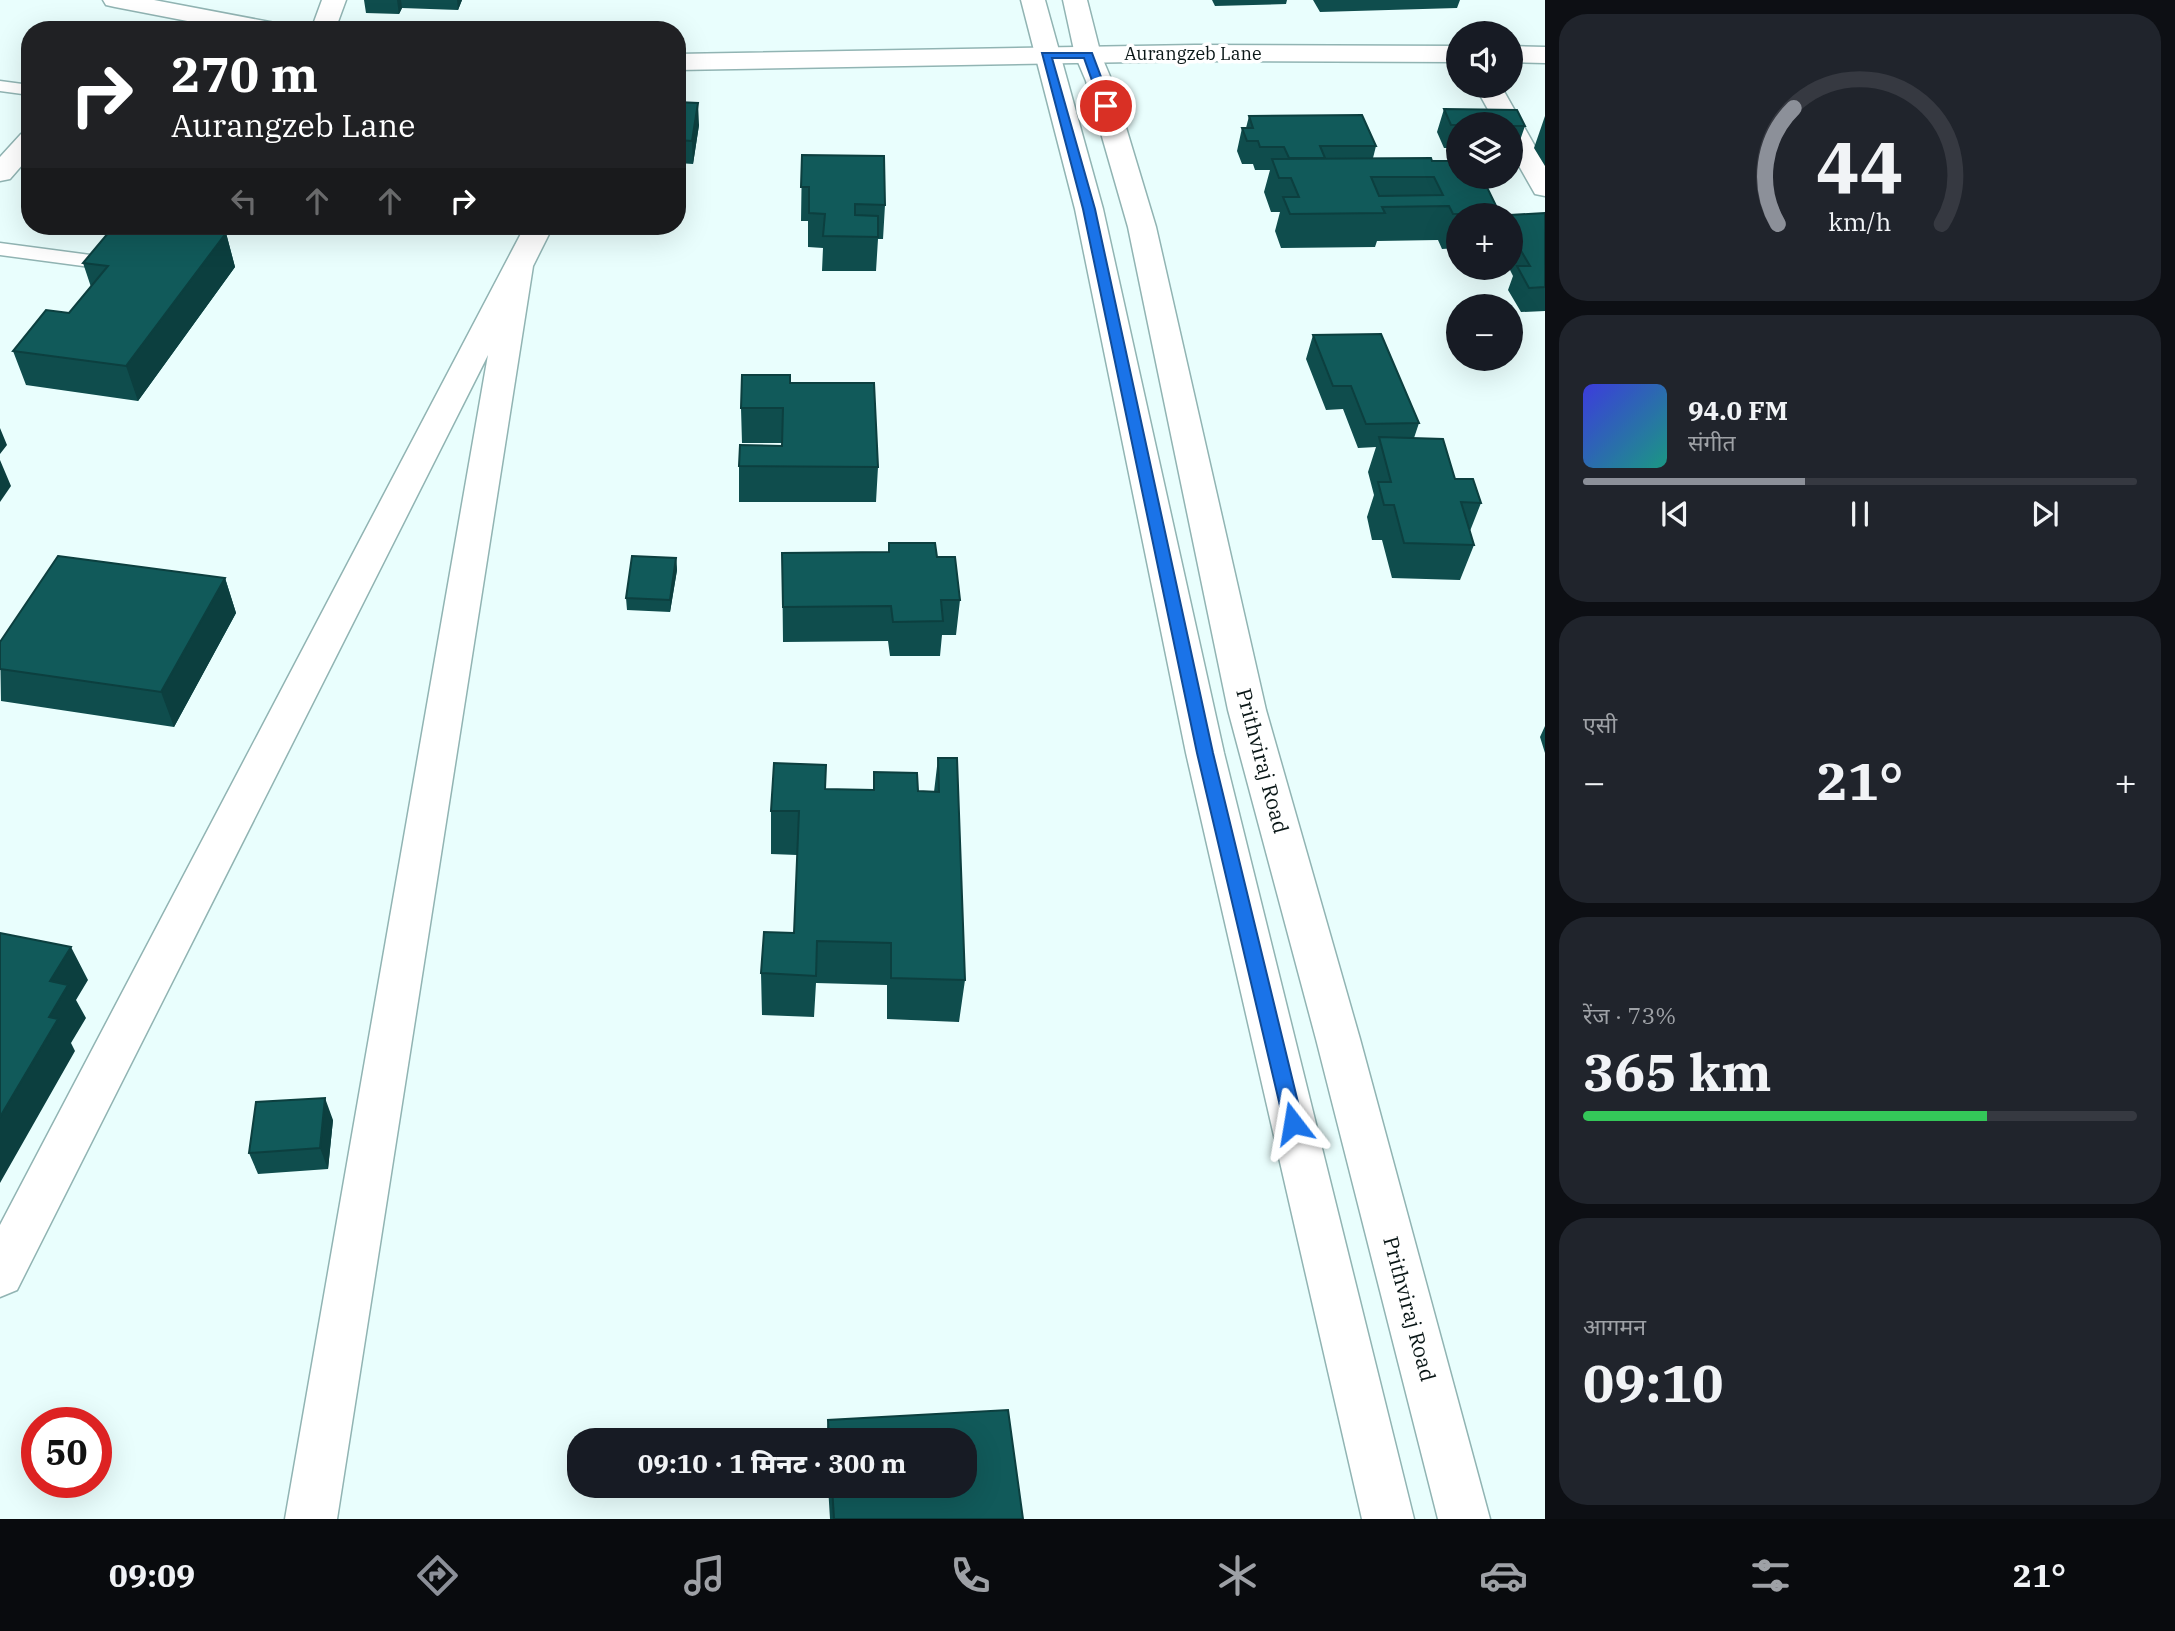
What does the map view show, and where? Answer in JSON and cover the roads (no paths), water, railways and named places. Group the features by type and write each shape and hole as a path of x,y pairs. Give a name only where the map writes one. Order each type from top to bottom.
{"street":[{"path":"115,0 223,21"},
{"path":"326,21 334,0"},
{"path":"1033,0 1089,209 1205,753 1388,1519"},
{"name":"Prithviraj Road","path":"1075,0 1088,55 1099,81 1142,227 1247,710 1338,1039 1464,1519"},
{"path":"136,21 148,8"},
{"name":"Aurangzeb Lane","path":"686,62 1046,55 1446,54"},
{"path":"1523,54 1545,55"},
{"path":"1523,148 1545,188"},
{"path":"0,173 21,150"},
{"path":"0,1274 534,235"},
{"path":"311,1519 519,264"}],"lane":[{"path":"0,86 21,88"},
{"path":"0,250 98,262"}]}
